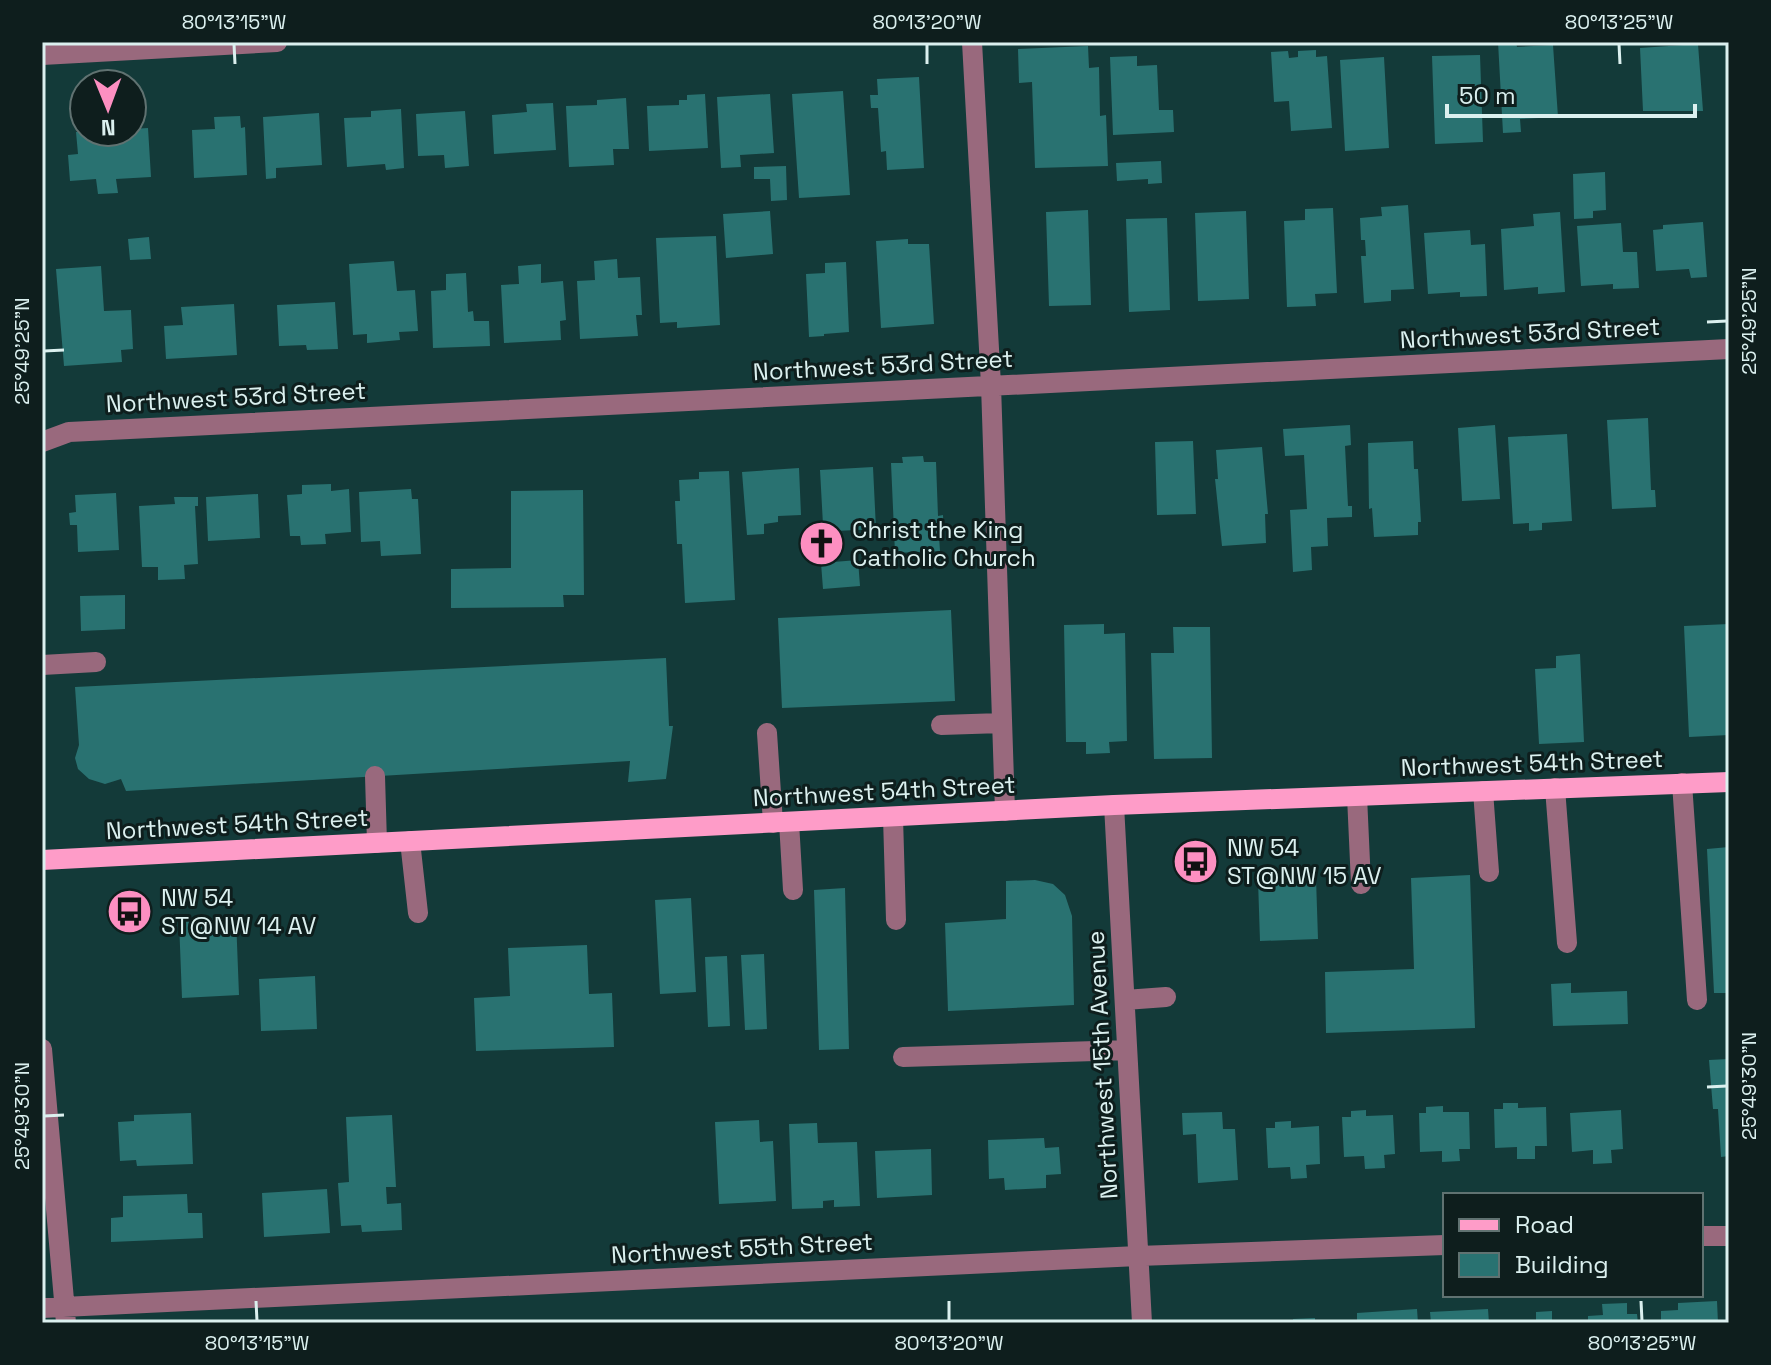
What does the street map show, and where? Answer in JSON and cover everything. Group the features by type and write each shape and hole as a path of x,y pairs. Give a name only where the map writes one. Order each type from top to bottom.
{"main road":[{"name":"Northwest 54th Street","path":"42,860 1114,805 1729,782"}],"street":[{"path":"42,55 277,42"},
{"path":"972,42 991,385 1005,811"},
{"name":"Northwest 53rd Street","path":"42,442 69,432 1729,349"},
{"path":"42,665 96,662"},
{"path":"941,725 1002,723"},
{"path":"767,733 793,890"},
{"path":"375,776 377,843"},
{"path":"1682,783 1697,1000"},
{"path":"1555,788 1567,943"},
{"path":"1483,791 1489,872"},
{"path":"1357,796 1361,884"},
{"name":"Northwest 15th Avenue","path":"1114,805 1142,1323"},
{"path":"893,817 896,920"},
{"path":"410,841 418,913"},
{"path":"1125,1000 1166,997"},
{"path":"42,1049 65,1315"},
{"path":"903,1057 1127,1050"},
{"path":"1703,1236 1729,1236"},
{"name":"Northwest 55th Street","path":"42,1308 65,1315 1138,1256 1443,1245"}],"building":[{"path":"1498,42 1516,42 1517,47 1553,45 1558,117 1520,119 1521,132 1503,133"},
{"path":"1698,44 1703,111 1643,111 1640,48"},
{"path":"1088,46 1089,68 1099,67 1100,116 1106,115 1108,166 1035,168 1032,82 1019,83 1018,49"},
{"path":"1316,50 1316,57 1327,56 1332,128 1291,131 1289,101 1274,102 1271,52 1288,51 1289,58 1298,57 1298,51"},
{"path":"1480,55 1483,142 1435,144 1432,56"},
{"path":"1137,56 1137,66 1157,65 1159,110 1173,110 1174,132 1113,135 1110,57"},
{"path":"1384,57 1389,148 1345,151 1340,60"},
{"path":"919,77 924,168 887,170 886,151 881,152 878,108 871,108 870,95 878,95 877,79"},
{"path":"843,91 850,195 799,198 792,94"},
{"path":"705,94 708,148 649,151 647,106 679,105 679,100 687,100 687,95"},
{"path":"770,94 774,153 740,155 741,167 721,168 717,97"},
{"path":"626,98 629,149 613,149 614,165 569,167 566,106 597,105 597,100"},
{"path":"553,103 556,150 494,154 492,115 527,112 526,104"},
{"path":"401,109 404,168 386,170 385,164 347,167 344,118 371,117 371,111"},
{"path":"465,111 469,166 445,168 444,155 418,156 416,114"},
{"path":"319,113 322,165 276,168 276,178 266,179 263,117"},
{"path":"240,116 241,128 245,127 247,175 194,178 192,130 215,129 214,117"},
{"path":"148,128 151,177 116,179 118,193 98,194 96,179 70,181 68,155 78,154 77,148 148,148"},
{"path":"1161,161 1162,183 1148,184 1148,179 1117,181 1116,163"},
{"path":"786,166 787,200 771,201 770,179 754,179 754,167"},
{"path":"1605,172 1606,210 1593,211 1593,218 1574,219 1573,174"},
{"path":"1408,205 1414,289 1391,290 1391,301 1364,303 1361,256 1366,256 1365,240 1361,240 1360,218 1382,216 1381,207"},
{"path":"1333,208 1337,293 1315,294 1316,306 1287,307 1284,221 1305,220 1305,209"},
{"path":"1088,210 1091,305 1049,306 1046,212"},
{"path":"770,211 773,254 726,258 723,214"},
{"path":"1246,211 1249,299 1198,301 1195,213"},
{"path":"1560,212 1565,292 1538,294 1538,287 1504,290 1501,229 1534,226 1533,214"},
{"path":"1167,218 1170,310 1129,312 1126,219"},
{"path":"1703,222 1707,277 1691,278 1689,269 1656,271 1653,230 1663,229 1663,225"},
{"path":"1621,223 1623,252 1637,252 1639,288 1613,289 1613,284 1581,286 1577,226"},
{"path":"1470,230 1471,245 1485,244 1487,296 1460,297 1460,292 1428,294 1424,233"},
{"path":"716,236 720,325 677,328 677,322 660,323 656,238"},
{"path":"149,237 151,259 130,260 128,239"},
{"path":"908,239 908,244 929,244 934,324 881,328 876,241"},
{"path":"617,259 618,278 640,277 642,315 636,315 638,336 580,339 577,281 595,280 594,261"},
{"path":"394,261 397,291 415,290 418,331 399,332 400,340 367,343 367,334 353,335 349,264"},
{"path":"846,262 849,332 809,337 806,274 825,273 825,263"},
{"path":"541,264 541,283 563,281 566,320 560,321 561,340 504,343 501,285 519,284 518,266"},
{"path":"101,266 104,311 131,310 133,349 121,350 122,362 64,366 56,269"},
{"path":"466,273 468,312 473,311 474,321 489,321 490,346 433,348 431,291 446,290 446,274"},
{"path":"335,302 338,349 307,350 306,345 279,346 277,305"},
{"path":"234,304 237,355 166,359 164,326 183,325 181,307"},
{"path":"1648,418 1651,490 1655,490 1656,507 1612,509 1607,420"},
{"path":"1350,425 1351,445 1345,446 1348,506 1352,506 1352,517 1327,518 1328,546 1311,547 1312,570 1293,572 1290,510 1307,509 1304,455 1285,456 1283,429"},
{"path":"1495,425 1500,499 1462,501 1458,428"},
{"path":"1567,434 1572,521 1542,523 1542,530 1529,531 1529,523 1513,524 1508,437"},
{"path":"1193,441 1196,514 1157,515 1155,442"},
{"path":"1413,441 1421,522 1418,522 1418,535 1374,537 1372,508 1369,509 1368,443"},
{"path":"1262,447 1268,514 1265,514 1266,543 1222,546 1215,479 1218,479 1216,450"},
{"path":"923,456 924,462 936,462 938,516 943,515 944,536 939,536 940,551 895,553 891,463 903,463 902,457"},
{"path":"873,467 876,529 836,531 837,542 824,543 820,470"},
{"path":"799,468 801,515 778,516 778,522 764,524 764,534 747,535 742,472"},
{"path":"729,471 735,600 685,603 682,544 677,544 675,501 680,501 679,480 699,479 699,472"},
{"path":"331,484 331,491 349,489 351,532 325,534 326,544 301,545 300,536 290,536 287,495 302,494 302,485"},
{"path":"411,489 412,499 418,499 421,554 381,556 380,541 361,542 359,492"},
{"path":"583,490 584,595 563,595 564,607 451,608 451,569 511,568 511,491"},
{"path":"116,493 119,550 78,552 77,525 70,525 69,513 76,512 75,495"},
{"path":"258,494 260,538 208,541 206,497"},
{"path":"174,497 198,497 198,506 195,506 198,564 184,565 185,579 158,580 158,567 142,567 139,506 175,504"},
{"path":"858,560 860,586 823,589 821,563"},
{"path":"125,595 125,629 81,631 80,596"},
{"path":"951,610 955,701 782,708 778,618"},
{"path":"1104,624 1104,634 1125,633 1127,741 1109,742 1110,753 1086,754 1086,742 1066,742 1064,625"},
{"path":"1729,624 1729,735 1689,737 1684,626"},
{"path":"1173,627 1210,627 1212,758 1154,759 1151,653 1174,653"},
{"path":"1580,654 1584,742 1539,744 1535,669 1556,668 1556,656"},
{"path":"666,658 669,726 673,726 666,779 628,782 630,761 126,791 121,779 105,784 89,779 78,769 75,758 79,745 75,687"},
{"path":"1729,847 1729,993 1714,993 1707,849"},
{"path":"1470,875 1475,1028 1326,1033 1325,972 1414,969 1411,878"},
{"path":"1316,878 1318,939 1260,941 1258,880"},
{"path":"1035,880 1053,884 1065,895 1072,916 1074,1005 948,1011 945,923 1006,919 1006,881"},
{"path":"845,888 849,1049 819,1050 814,890"},
{"path":"691,898 696,992 660,994 655,900"},
{"path":"236,918 239,995 182,998 179,921"},
{"path":"587,945 589,994 612,993 614,1047 476,1051 474,998 510,996 508,948"},
{"path":"764,954 767,1029 745,1030 741,955"},
{"path":"727,956 730,1026 708,1027 705,957"},
{"path":"315,976 317,1029 261,1031 259,979"},
{"path":"1571,983 1571,993 1627,991 1628,1024 1553,1026 1551,984"},
{"path":"1729,1059 1729,1156 1721,1157 1718,1109 1713,1109 1709,1060"},
{"path":"1503,1103 1518,1103 1518,1108 1546,1107 1547,1146 1535,1146 1535,1159 1517,1159 1517,1147 1495,1148 1494,1109 1503,1109"},
{"path":"1443,1106 1443,1112 1469,1112 1470,1149 1459,1149 1460,1161 1442,1162 1442,1151 1420,1152 1419,1113 1426,1113 1426,1107"},
{"path":"1366,1110 1366,1116 1393,1115 1395,1154 1384,1155 1385,1168 1365,1169 1364,1156 1344,1157 1342,1117 1351,1117 1351,1111"},
{"path":"1621,1110 1623,1149 1611,1150 1612,1163 1593,1164 1593,1150 1572,1152 1570,1113"},
{"path":"1222,1112 1223,1129 1235,1129 1238,1180 1198,1183 1196,1134 1183,1135 1182,1113"},
{"path":"191,1113 193,1164 137,1166 136,1160 120,1161 118,1122 134,1121 134,1115"},
{"path":"392,1115 396,1187 386,1187 387,1204 401,1203 402,1230 362,1232 361,1225 341,1226 338,1183 349,1182 346,1117"},
{"path":"759,1120 760,1142 773,1141 776,1201 719,1204 715,1122"},
{"path":"1291,1121 1291,1128 1319,1126 1320,1164 1306,1165 1307,1178 1291,1179 1290,1167 1268,1168 1266,1128 1275,1128 1275,1122"},
{"path":"817,1123 818,1143 857,1142 860,1206 834,1207 834,1200 823,1201 823,1208 792,1209 789,1124"},
{"path":"1044,1138 1045,1148 1059,1147 1061,1174 1046,1175 1046,1188 1005,1190 1004,1178 989,1179 988,1140"},
{"path":"931,1149 932,1195 877,1198 875,1151"},
{"path":"327,1189 330,1233 264,1237 262,1193"},
{"path":"187,1194 188,1213 202,1213 203,1238 111,1242 111,1218 123,1217 123,1196"},
{"path":"1717,1301 1718,1323 1661,1323 1661,1311 1678,1310 1678,1303"},
{"path":"1627,1303 1627,1314 1637,1314 1638,1323 1588,1323 1588,1316 1603,1315 1602,1304"},
{"path":"1417,1309 1418,1323 1357,1323 1357,1313"},
{"path":"1488,1309 1489,1323 1431,1323 1430,1312"},
{"path":"1552,1311 1552,1323 1536,1323 1536,1312"},
{"path":"1315,1318 1315,1323 1293,1323 1293,1319"}],"place":[{"name":"Christ the King Catholic Church","path":"821,543"},
{"name":"NW 54 ST@NW 15 AV","path":"1196,861"},
{"name":"NW 54 ST@NW 14 AV","path":"130,911"}]}
